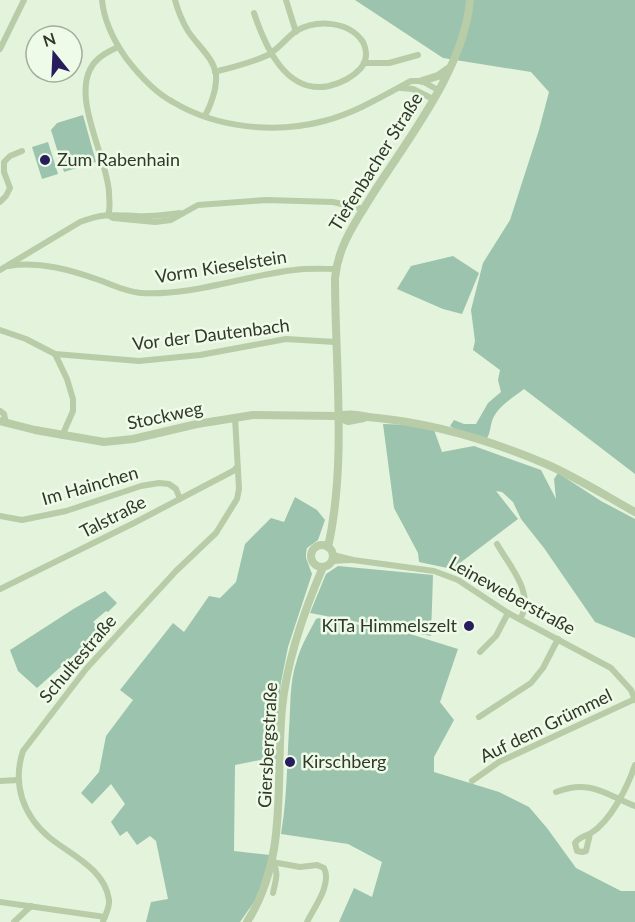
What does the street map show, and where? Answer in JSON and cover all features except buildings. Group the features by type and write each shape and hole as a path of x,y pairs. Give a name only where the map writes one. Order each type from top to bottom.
{"street":[{"path":"0,49 24,0"},
{"path":"102,0 118,47 135,70 153,88 173,102 205,116 254,126 299,126 341,116 411,81 422,81 438,76 449,68"},
{"path":"175,0 183,22 215,72 212,97 205,116"},
{"path":"286,0 296,32"},
{"name":"Tiefenbacher Straße","path":"337,416 336,269 341,248 438,90 460,42 470,1"},
{"path":"215,72 254,62 270,53 296,32 323,24 334,24 351,30 363,42 367,55 364,63 356,73 340,83 321,87 308,86 296,80 270,53 254,13"},
{"path":"108,215 110,210 108,182 86,103 85,83 95,62 105,53 118,47"},
{"path":"364,63 389,63 418,55"},
{"path":"422,81 438,90"},
{"path":"397,88 414,89 433,99"},
{"path":"0,202 6,196 9,188 4,172 4,162 10,156 22,151"},
{"path":"0,270 80,222 114,213 155,216 180,213 198,205 266,200 333,202 364,208"},
{"name":"Vorm Kieselstein","path":"8,266 45,264 129,291 147,293 209,287 297,270 336,269"},
{"path":"0,330 26,339 55,354 67,379 73,399 73,411 62,435"},
{"name":"Vor der Dautenbach","path":"55,354 140,361 200,355 286,339 335,342"},
{"path":"0,411 4,414 3,422"},
{"name":"Stockweg","path":"3,422 96,441 118,441 253,415 337,416 348,421 369,417 429,425 546,464 635,512"},
{"path":"324,546 315,548 311,554 312,561 320,567 332,558 324,546 332,517 338,471 337,416"},
{"name":"Schultestraße","path":"104,919 109,900 100,880 88,865 50,838 40,828 22,801 18,780 19,763 23,751 87,669 176,570 216,533 237,499 240,479 237,467 235,417"},
{"name":"Talstraße","path":"0,588 180,499 237,467"},
{"name":"Im Hainchen","path":"0,516 22,520 55,514 141,486 159,483 169,484 176,489 180,499"},
{"path":"497,544 516,575 524,595 524,613 519,619"},
{"name":"Leineweberstraße","path":"332,558 434,571 448,575 508,613 611,668 631,690 635,699"},
{"name":"Giersbergstraße","path":"247,922 263,892 272,862 279,816 280,733 285,685 294,647 320,567"},
{"path":"480,652 496,636 508,613"},
{"path":"479,717 531,683 543,668 558,639"},
{"name":"Auf dem Grümmel","path":"472,781 499,762 635,699"},
{"path":"590,834 620,799 635,765"},
{"path":"0,781 18,780"},
{"path":"556,792 568,788 592,788 635,806"},
{"path":"272,862 300,867 317,865 324,868 327,882 307,922"},
{"name":"Giersbergstraße","path":"272,862 277,873 273,893"},
{"path":"0,902 104,919"},
{"path":"14,922 31,906"}],"green space":[{"path":"355,0 635,0 635,474 524,389 494,416 486,440 462,433 450,426 454,420 464,424 476,424 488,403 501,392 498,380 500,370 473,350 475,341 471,310 483,263 510,220 549,92 531,72 443,58"},
{"name":"Zum Rabenhain","path":"83,115 96,162 64,172 51,130 57,123"},
{"name":"Zum Rabenhain","path":"48,142 58,174 42,179 32,147"},
{"path":"453,256 479,273 462,314 443,309 397,289 411,266"},
{"path":"383,424 411,425 434,430 442,452 474,446 541,470 556,499 554,479 558,473 601,501 635,519 635,638 595,622 521,519 513,502 502,492 496,491 518,519 452,569 419,562 418,553 394,508"},
{"path":"295,497 317,510 325,520 318,540 307,548 306,553 312,574 288,647 281,682 278,759 235,765 234,851 270,855 258,896 240,922 146,922 151,902 168,899 156,841 150,836 137,845 127,831 120,836 111,822 125,804 111,784 92,804 81,793 99,772 106,736 133,700 120,690 173,623 184,632 209,596 220,598 236,582 245,544 271,518 284,522"},
{"path":"338,566 433,575 431,636 310,613 326,574"},
{"path":"105,591 117,603 93,622 102,630 37,688 18,671 10,650"},
{"path":"316,619 407,633 458,649 440,702 454,720 434,757 434,772 499,792 529,807 576,868 621,891 635,891 635,922 339,922 354,888 372,897 382,862 348,844 281,834 286,795 293,678 303,644"}],"place":[{"name":"Zum Rabenhain","path":"45,160"},
{"name":"KiTa Himmelszelt","path":"469,626"},
{"name":"Kirschberg","path":"290,762"}]}
